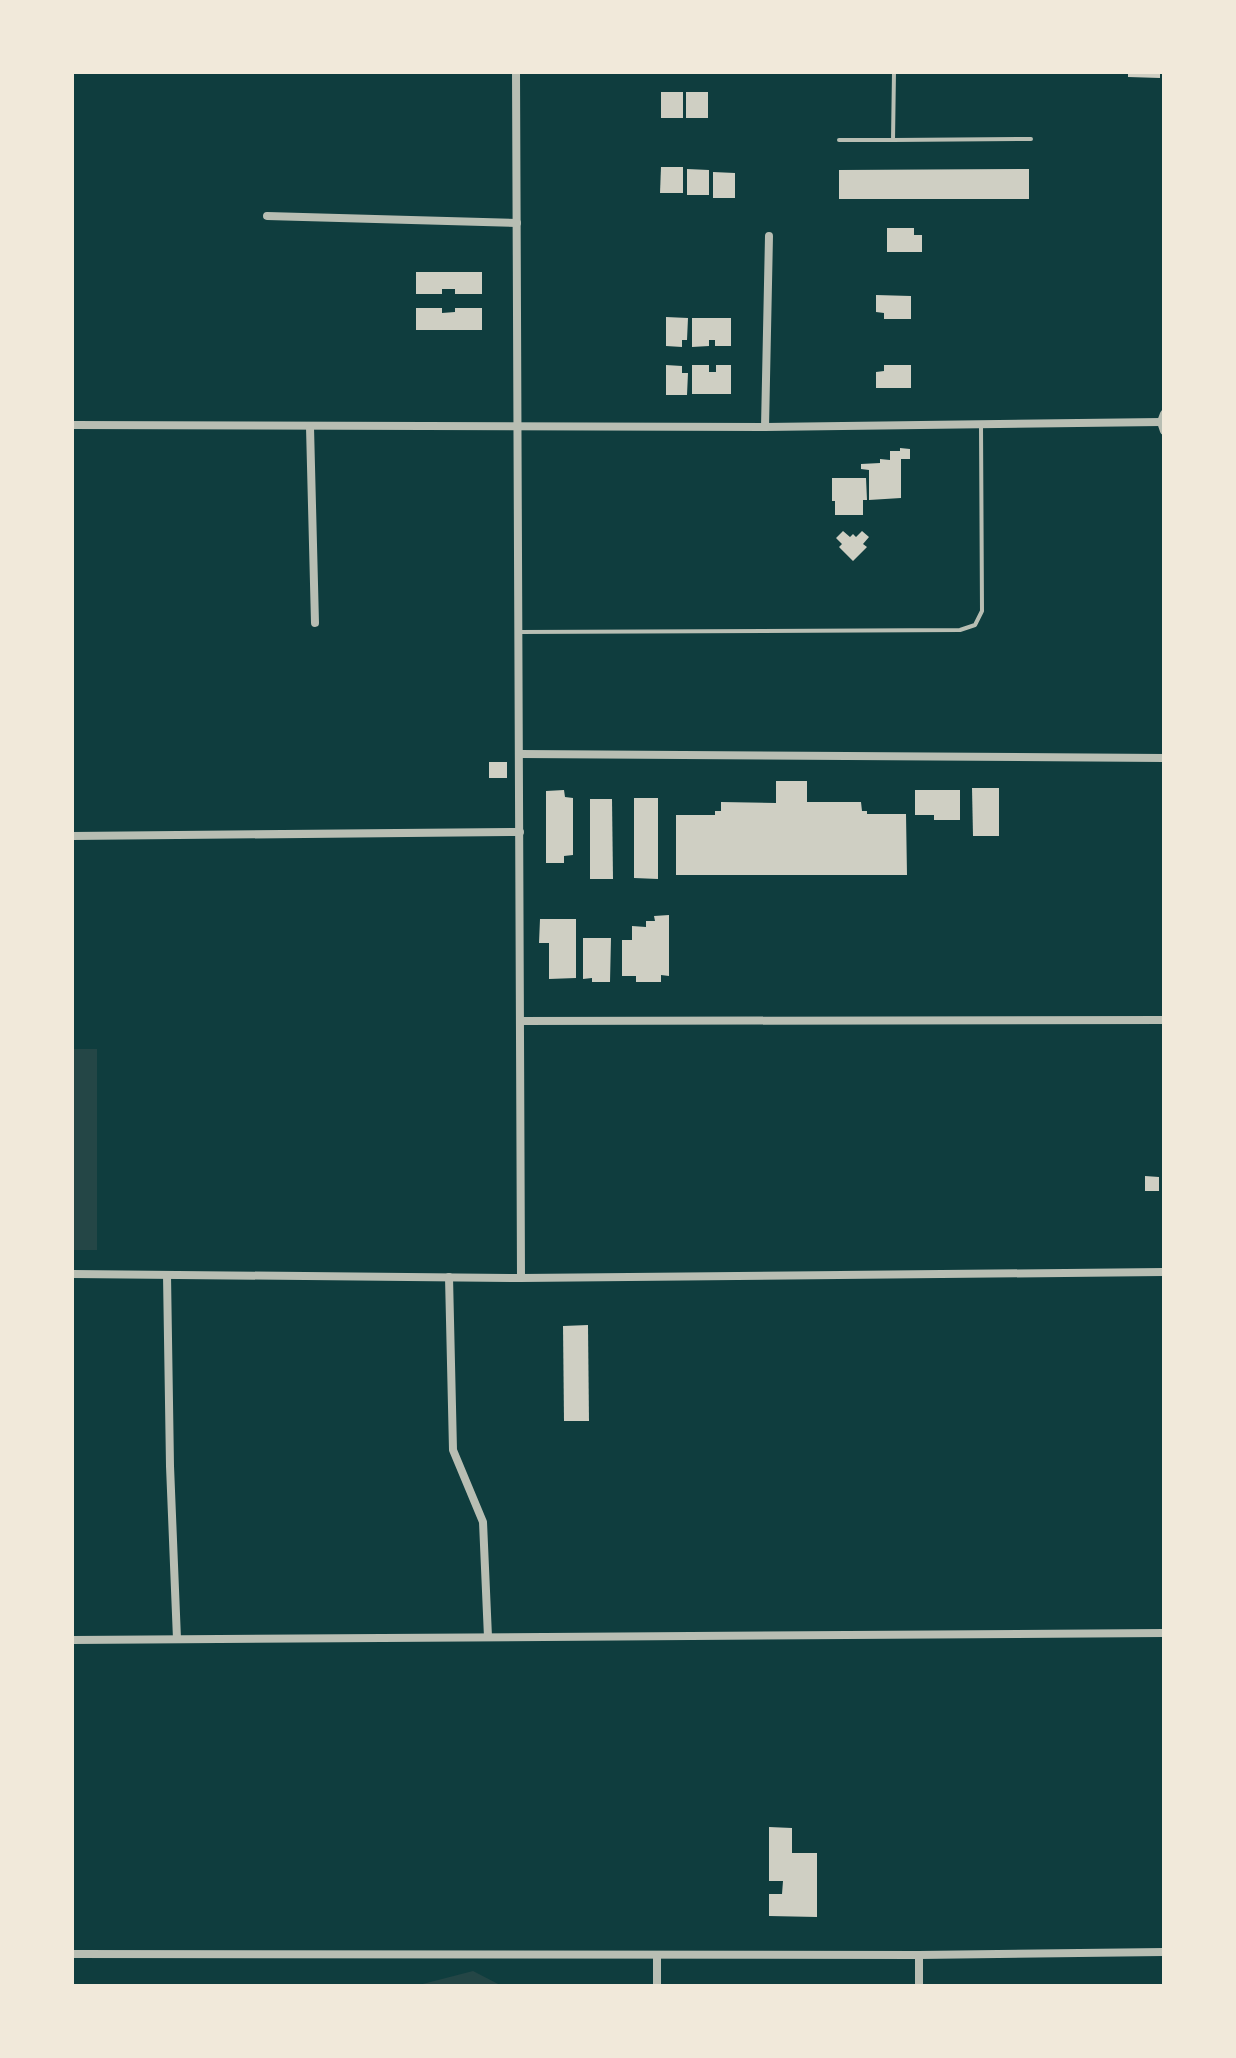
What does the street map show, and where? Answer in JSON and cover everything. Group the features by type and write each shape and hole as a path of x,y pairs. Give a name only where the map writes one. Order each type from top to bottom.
{"street":[{"path":"516,72 521,1278"},
{"path":"267,216 517,223"},
{"path":"765,427 769,236"},
{"path":"72,425 765,427 1163,422"},
{"path":"310,427 315,623"},
{"path":"520,754 1164,758"},
{"path":"72,836 520,832"},
{"path":"521,1021 1164,1020"},
{"path":"72,1274 521,1278 1164,1272"},
{"path":"167,1275 177,1639"},
{"path":"449,1277 453,1450 483,1522 488,1637"},
{"path":"72,1640 1164,1633"},
{"path":"72,1954 919,1955 1164,1952"},
{"path":"657,1955 657,1986"},
{"path":"919,1955 919,1986"}],"lane":[{"path":"893,140 894,72"},
{"path":"839,140 1031,139"},
{"path":"519,632 960,630 975,625 982,611 981,424"}],"shaded area":[{"path":"72,1049 97,1049 97,1250 72,1250"},
{"path":"473,1971 502,1986 415,1986"}],"building":[{"path":"1128,72 1160,72 1160,78 1128,77"},
{"path":"661,92 683,92 683,118 661,118"},
{"path":"686,92 708,92 708,118 686,118"},
{"path":"661,167 683,167 683,193 660,193"},
{"path":"687,169 709,170 709,195 687,195"},
{"path":"1029,169 1029,199 839,199 839,170"},
{"path":"713,172 735,173 735,198 713,198"},
{"path":"887,228 914,228 914,235 922,235 922,252 887,252"},
{"path":"416,272 482,272 482,294 455,294 455,289 442,289 442,294 416,294"},
{"path":"876,295 911,296 911,319 884,319 884,313 876,312"},
{"path":"416,308 442,308 442,313 455,312 455,308 482,308 482,330 416,330"},
{"path":"666,317 688,318 687,340 682,340 682,347 666,346"},
{"path":"692,318 731,318 731,346 715,346 715,340 709,340 709,346 692,347"},
{"path":"666,365 682,366 682,373 688,373 687,395 666,395"},
{"path":"692,365 709,365 709,372 716,372 716,365 731,365 731,394 692,394"},
{"path":"884,365 911,365 911,388 876,388 876,372 884,371"},
{"path":"900,448 910,449 910,459 901,459 901,498 869,500 869,470 861,469 861,464 890,460 890,451 900,451"},
{"path":"832,478 866,478 867,500 863,500 863,515 835,515"},
{"path":"843,531 850,537 853,534 856,537 862,531 869,537 863,544 867,547 853,561 839,547 842,544 836,538"},
{"path":"489,762 507,762 507,778 489,778"},
{"path":"776,781 807,781 807,802 861,802 862,811 867,811 867,814 906,814 907,875 676,875 676,815 715,815 715,811 721,811 721,802 776,803"},
{"path":"972,788 999,788 999,836 973,836"},
{"path":"564,790 565,797 573,798 573,855 564,856 564,863 546,863 546,791"},
{"path":"915,790 960,790 960,820 934,820 934,815 915,815"},
{"path":"634,798 658,798 658,879 634,878"},
{"path":"590,799 612,799 613,879 590,879"},
{"path":"669,915 669,976 661,975 661,982 636,982 636,976 622,976 622,940 632,940 632,926 646,927 646,921 655,921 654,916"},
{"path":"540,919 576,919 576,978 549,979 549,943 539,943"},
{"path":"583,938 611,938 610,982 583,979"},
{"path":"1145,1176 1159,1177 1159,1191 1145,1191"},
{"path":"588,1325 589,1421 564,1421 563,1326"},
{"path":"769,1827 792,1828 792,1853 817,1853 817,1917 769,1916 769,1894 782,1894 783,1881 769,1881"}]}
